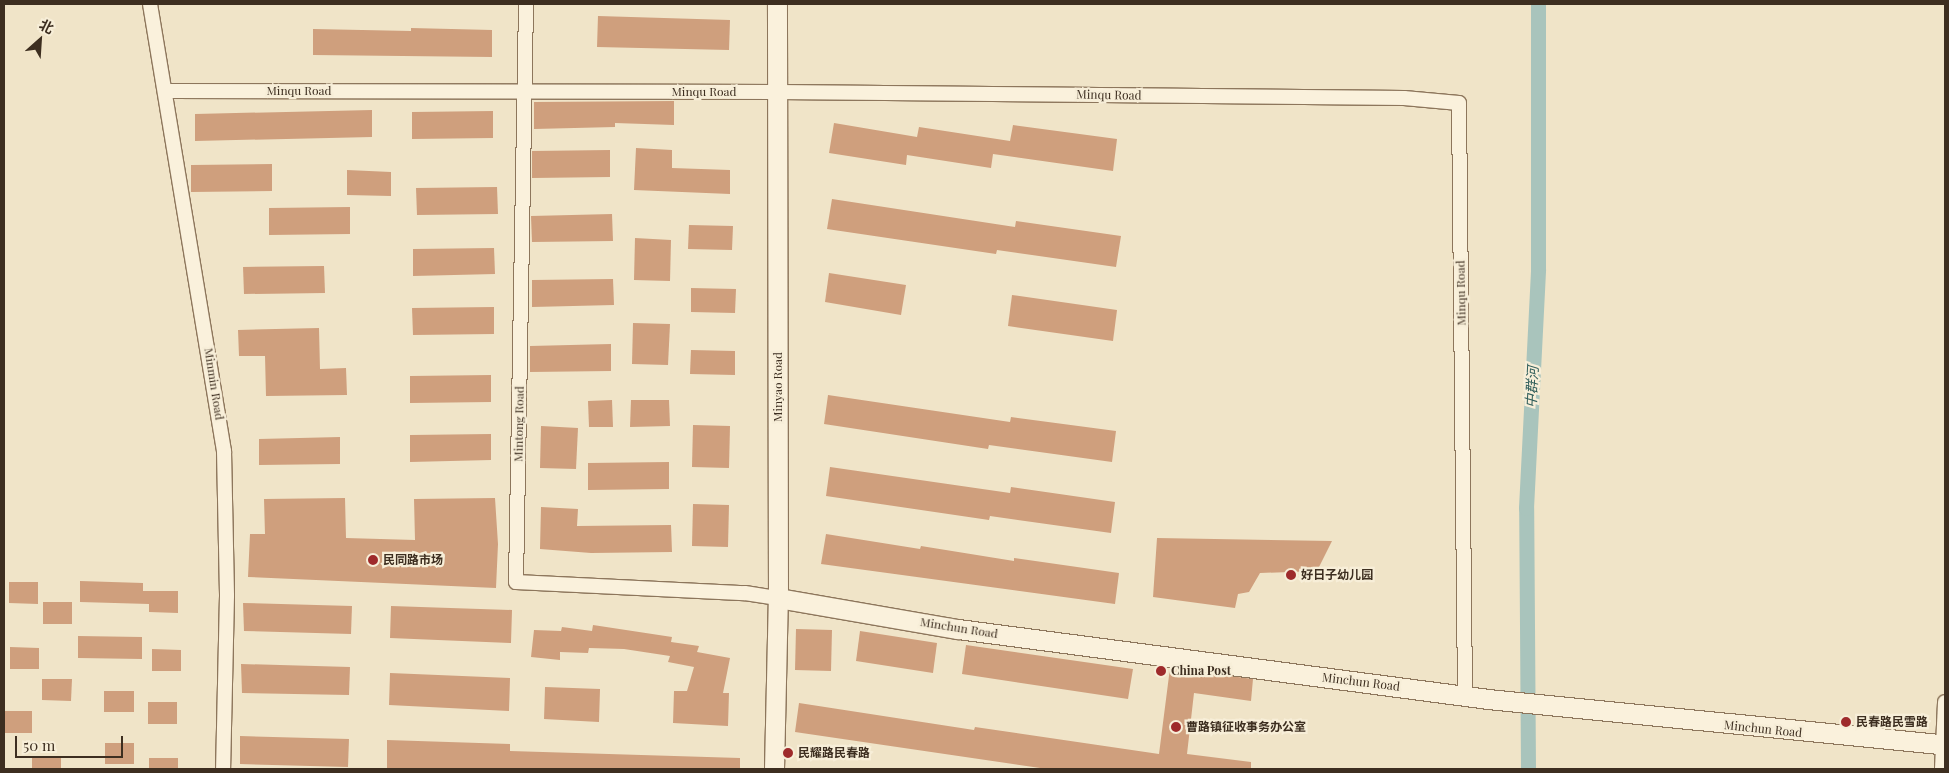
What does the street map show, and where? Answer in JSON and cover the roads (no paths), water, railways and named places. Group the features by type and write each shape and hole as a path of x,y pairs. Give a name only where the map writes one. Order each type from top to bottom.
{"street":[{"name":"Minmin Road","path":"150,4 166,91 224,451 227,596 223,769"},
{"name":"Mintong Road","path":"526,4 526,91 516,582 745,592 778,598"},
{"name":"Minyao Road","path":"774,769 778,598 778,92 776,4"},
{"name":"Minqu Road","path":"166,91 778,92 1404,98 1459,103 1465,696"},
{"name":"Minchun Road","path":"778,598 968,630 1488,699 1944,745"},
{"path":"1942,769 1945,702"}],"waterway":[{"name":"中群河","path":"1528,769 1526,508 1538,269 1538,4"}],"place":[{"name":"民同路市场","path":"373,560"},
{"name":"好日子幼儿园","path":"1291,575"},
{"name":"China Post","path":"1161,671"},
{"name":"民春路民雪路","path":"1846,722"},
{"name":"曹路镇征收事务办公室","path":"1176,727"},
{"name":"民耀路民春路","path":"788,753"}]}
